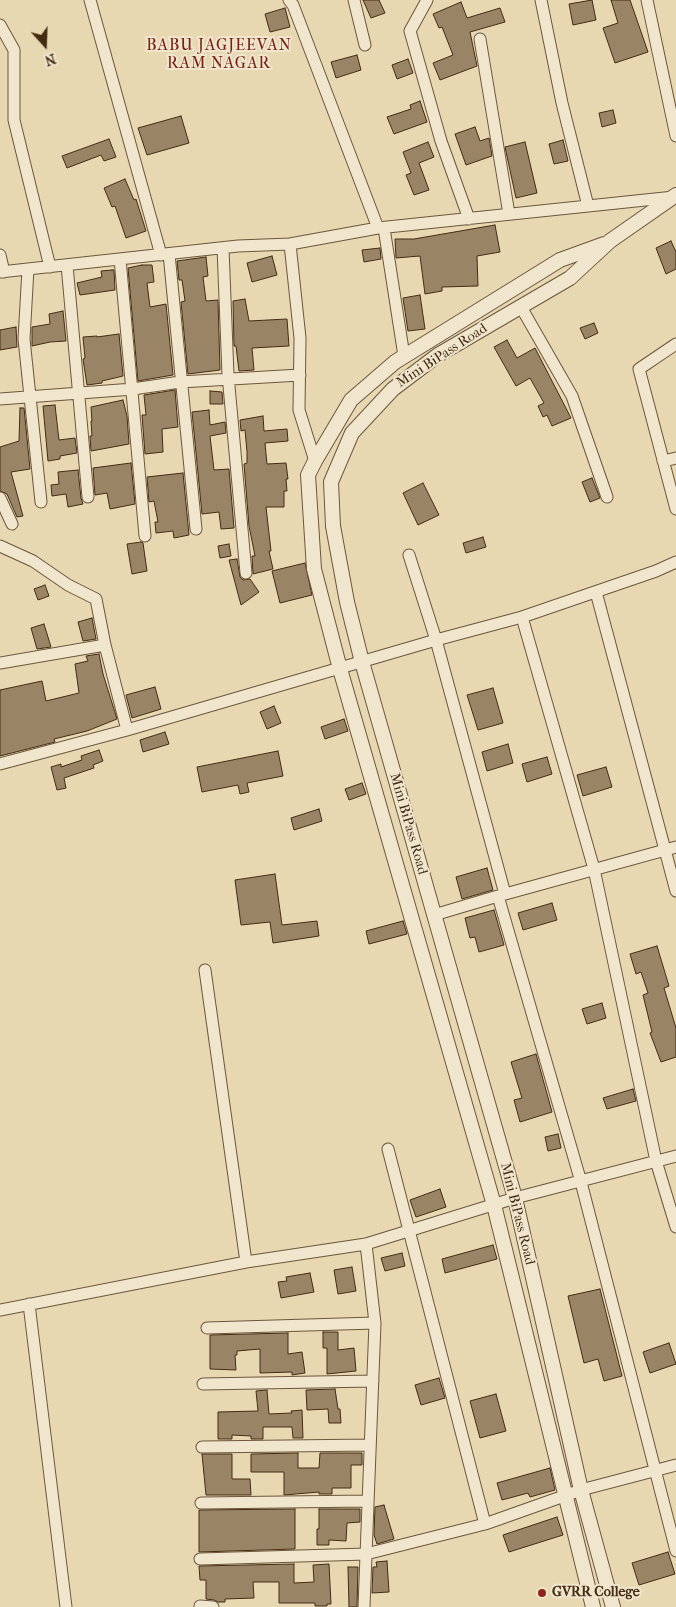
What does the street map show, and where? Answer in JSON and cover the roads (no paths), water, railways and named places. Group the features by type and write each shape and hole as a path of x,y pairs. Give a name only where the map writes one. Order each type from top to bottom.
{"street":[{"path":"90,0 165,254 196,529"},
{"path":"289,0 293,5 381,228 404,356"},
{"path":"354,0 365,45"},
{"path":"427,0 410,31 441,141 469,219"},
{"path":"541,0 562,103 588,206"},
{"path":"647,0 676,136"},
{"path":"0,25 14,50 14,120 50,267"},
{"path":"480,39 509,214"},
{"path":"0,256 2,272 223,248 290,244 381,228 675,196"},
{"name":"Mini BiPass Road","path":"614,1607 581,1490 515,1198 362,662 347,602 333,526 331,482 352,433 393,389 411,374 438,355 570,278 610,242 675,196"},
{"path":"593,1607 494,1205 340,669 314,569 308,475 351,400 395,362 560,260 610,242"},
{"path":"290,244 300,338 299,410 315,461"},
{"path":"223,248 228,379 246,573"},
{"path":"120,259 145,536"},
{"path":"67,265 88,497"},
{"path":"28,269 24,339 41,502"},
{"path":"521,307 572,396 607,497"},
{"path":"676,344 639,369 676,509"},
{"path":"0,399 133,389 180,382 300,375"},
{"path":"663,461 676,458"},
{"path":"0,498 12,524"},
{"path":"0,546 33,561 68,586 96,599 105,645 127,730"},
{"path":"409,555 436,640 501,895 581,1182 676,1551"},
{"path":"0,764 127,730 436,640 522,618 656,571 676,562"},
{"path":"596,592 671,848 676,891"},
{"path":"522,618 594,869 656,1161 676,1227"},
{"path":"0,663 105,645"},
{"path":"434,915 671,848"},
{"path":"204,970 246,1262"},
{"path":"388,1149 485,1524"},
{"path":"0,1310 246,1262 366,1244 515,1198 676,1156"},
{"path":"364,1607 375,1324 366,1244"},
{"path":"29,1304 66,1607"},
{"path":"207,1328 375,1324"},
{"path":"202,1384 373,1381"},
{"path":"202,1447 370,1445"},
{"path":"200,1559 366,1554 485,1524 581,1490 676,1465"},
{"path":"201,1503 368,1501"},
{"path":"200,1606 214,1607"}],"place":[{"name":"GVRR College","path":"542,1593"}],"district":[{"name":"BABU JAGJEEVAN RAM NAGAR","path":"219,55"}]}
